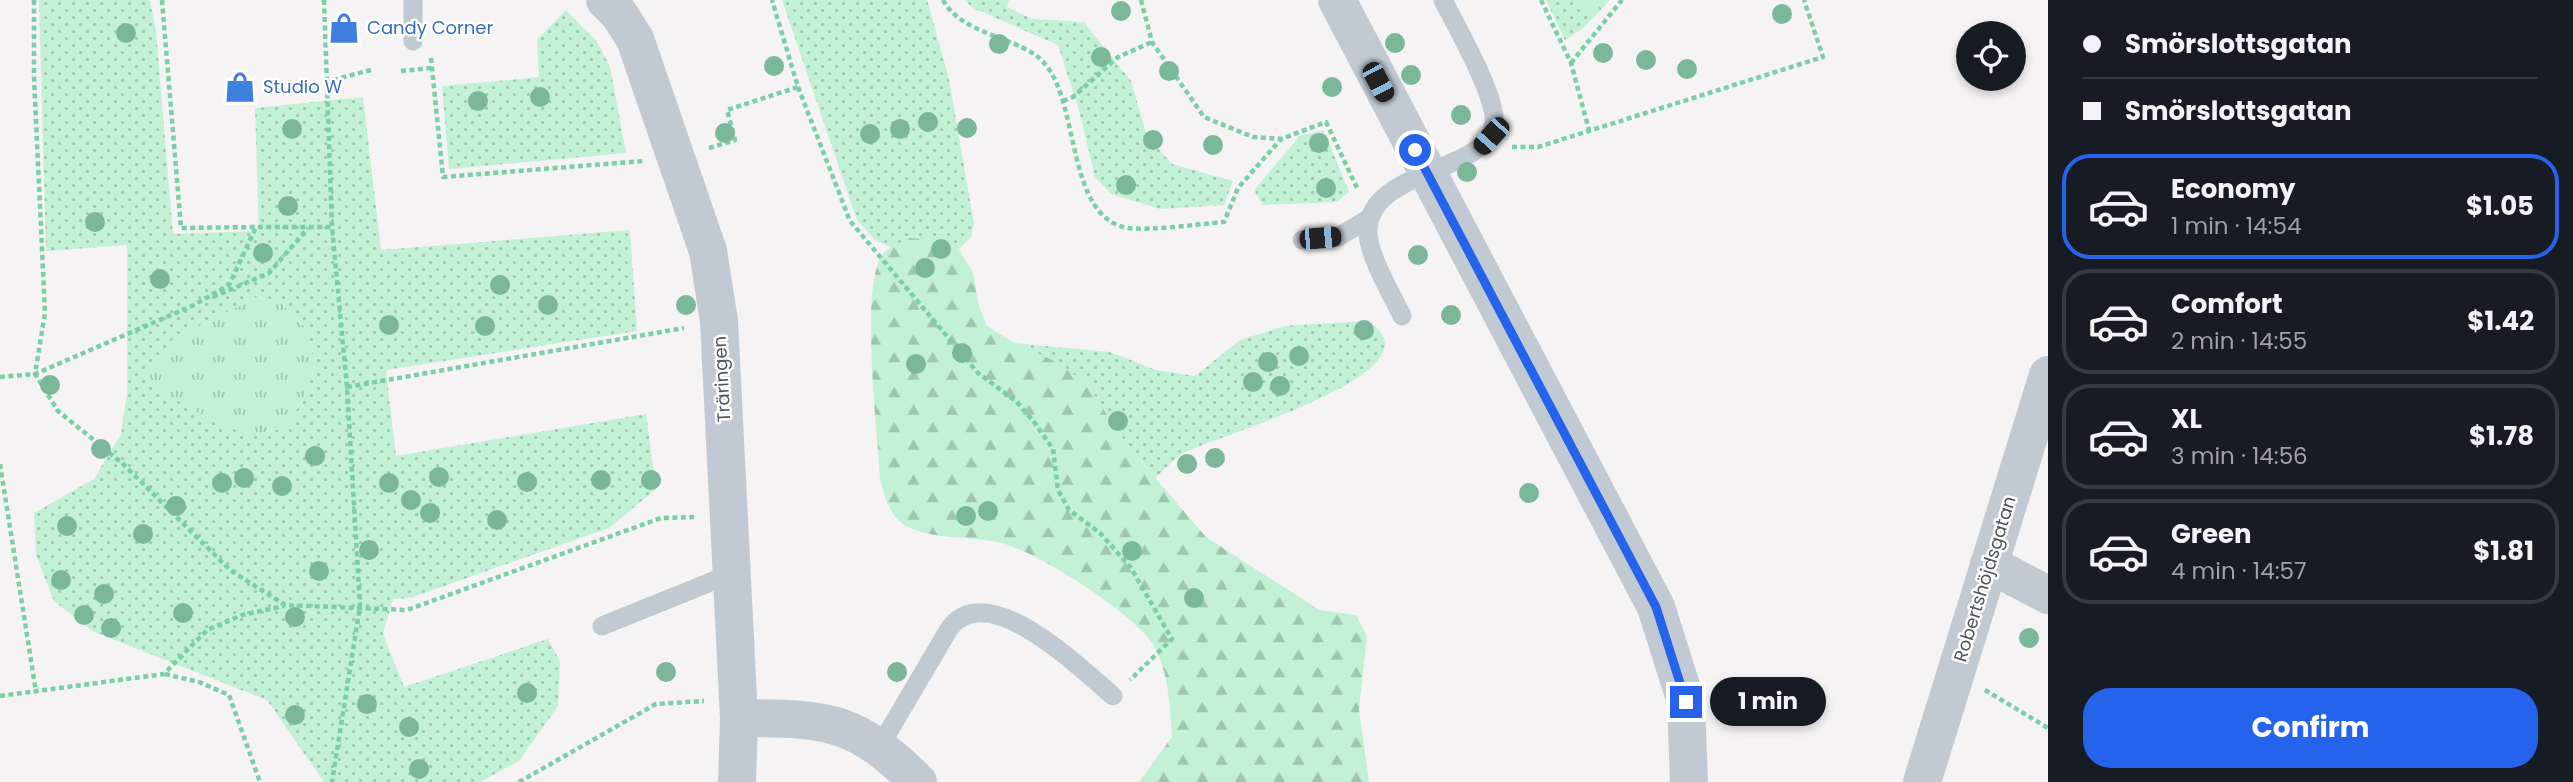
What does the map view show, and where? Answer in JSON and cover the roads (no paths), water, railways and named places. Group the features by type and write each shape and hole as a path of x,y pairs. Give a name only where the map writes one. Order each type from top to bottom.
{"street":[{"name":"Träringen","path":"605,0 619,14 635,39 708,251 719,321 730,515 738,709 737,782"},
{"path":"1336,0 1656,607 1686,702 1689,782"},
{"name":"Robertshöjdsgatan","path":"1922,782 2048,375"},
{"path":"1989,564 2048,595"},
{"path":"738,709 830,723 880,746 918,782"}],"lane":[{"path":"413,0 413,41"},
{"path":"1402,316 1367,233 1374,207 1427,172 1479,149 1491,136 1494,122 1493,108 1444,0"},
{"path":"1302,240 1338,237 1370,218"},
{"path":"602,626 733,573"},
{"path":"880,746 949,629 956,620 969,614 996,615 1022,625 1048,642 1113,696"}],"place":[{"name":"Candy Corner","path":"344,28"},
{"name":"Studio W","path":"240,87"}]}
